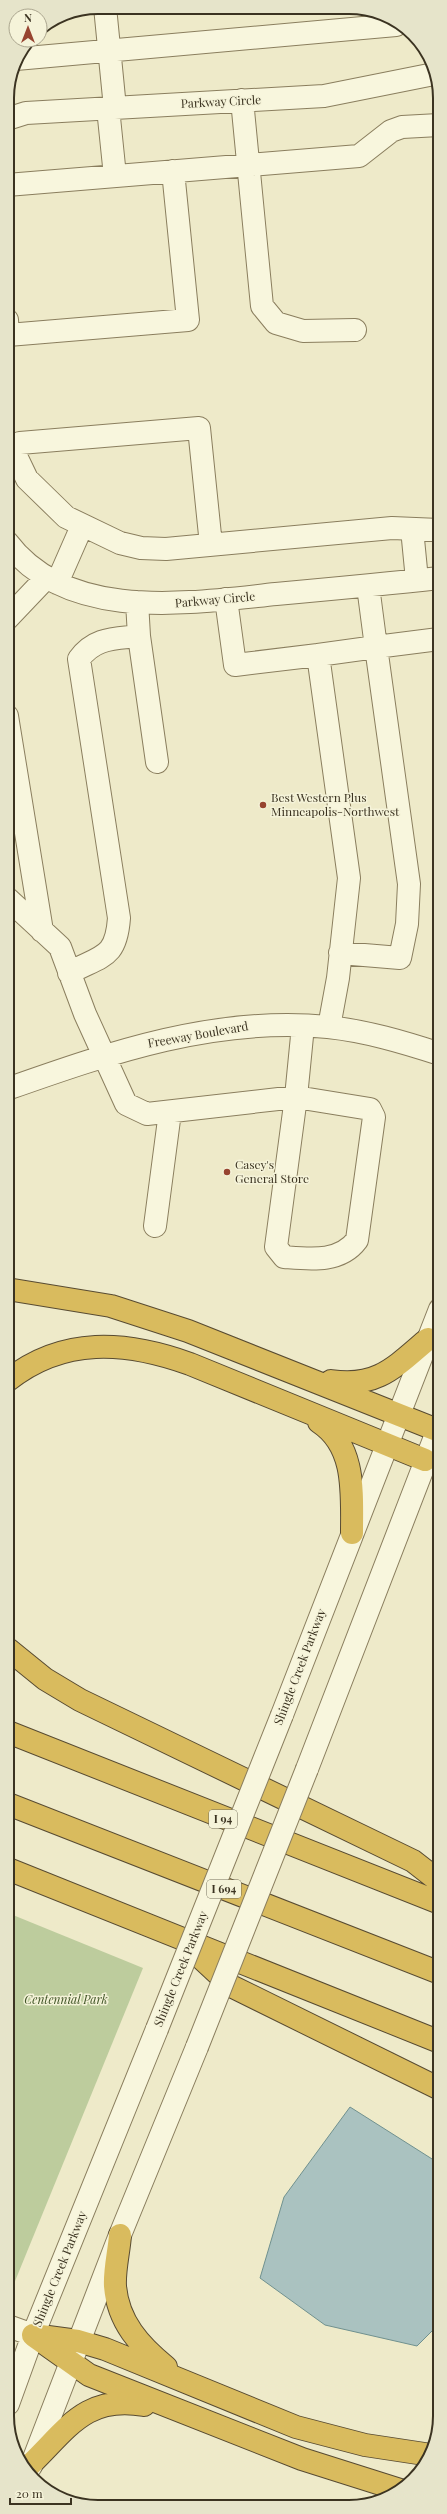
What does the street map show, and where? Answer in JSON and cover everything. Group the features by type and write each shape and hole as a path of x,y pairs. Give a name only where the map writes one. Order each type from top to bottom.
{"highway":[{"path":"14,1289 81,1300 136,1314 188,1330 398,1415 433,1426"},
{"path":"306,1377 344,1383 370,1380 394,1368 428,1339"},
{"path":"14,1376 28,1366 67,1351 108,1346 130,1347 158,1352 425,1460"},
{"path":"294,1406 325,1426 337,1436 342,1447 347,1459 352,1491 352,1534"},
{"path":"14,1654 45,1678 80,1700 413,1861 433,1877"},
{"name":"I 94","path":"14,1734 433,1900"},
{"name":"I 694","path":"14,1806 433,1970"},
{"path":"14,1871 433,2039"},
{"path":"179,1937 231,1986 433,2086"},
{"path":"120,2234 115,2286 124,2319 133,2336 145,2350 172,2371 234,2402"},
{"path":"33,2335 78,2341 296,2427 330,2438 397,2451 423,2454"},
{"path":"33,2335 70,2363 89,2375 197,2420 302,2459 393,2488"},
{"path":"31,2467 75,2421 104,2404 131,2403 197,2420"}],"street":[{"path":"106,14 109,51 115,176"},
{"path":"24,58 392,25"},
{"name":"Parkway Circle","path":"14,117 26,113 324,96 430,75"},
{"path":"242,100 250,165 262,306 276,323 303,331 355,330"},
{"path":"14,183 359,156 391,131 402,127 433,125"},
{"path":"14,334 188,320 172,171"},
{"path":"211,545 200,428 20,443 15,454 27,479 66,517 120,543 141,548 166,549 211,545 392,528 433,530"},
{"path":"14,611 51,581 82,526"},
{"path":"412,529 417,580"},
{"name":"Parkway Circle","path":"14,551 20,559 51,581 70,589 138,602 166,604 368,586 433,579"},
{"path":"340,952 400,958 407,924 409,884 407,857 368,586"},
{"path":"226,599 235,665 433,640"},
{"path":"138,602 139,636 158,762"},
{"path":"69,973 112,950 117,937 119,918 79,659 87,648 101,641 139,636"},
{"path":"318,655 348,878 340,952 329,1027"},
{"path":"14,759 42,931"},
{"path":"14,905 60,948 85,1014 126,1104 146,1114 296,1097 370,1109 374,1117 357,1240 351,1248 319,1260 284,1257 276,1247 296,1097 303,1026"},
{"name":"Freeway Boulevard","path":"14,1086 104,1054 166,1038 229,1027 266,1025 329,1027 373,1035 433,1052"},
{"path":"155,1226 170,1112"},
{"name":"Shingle Creek Parkway","path":"14,2387 33,2335 282,1715 433,1326"},
{"path":"31,2466 120,2234 197,2047 322,1730 433,1440"},
{"path":"14,2328 33,2335"}],"green space":[{"name":"Centennial Park","path":"14,1915 143,1968 14,2284"}],"water":[{"path":"350,2107 433,2160 433,2330 417,2346 325,2325 260,2278 284,2197"}],"place":[{"name":"Best Western Plus Minneapolis-Northwest","path":"263,805"},
{"name":"Casey's General Store","path":"227,1172"}]}
